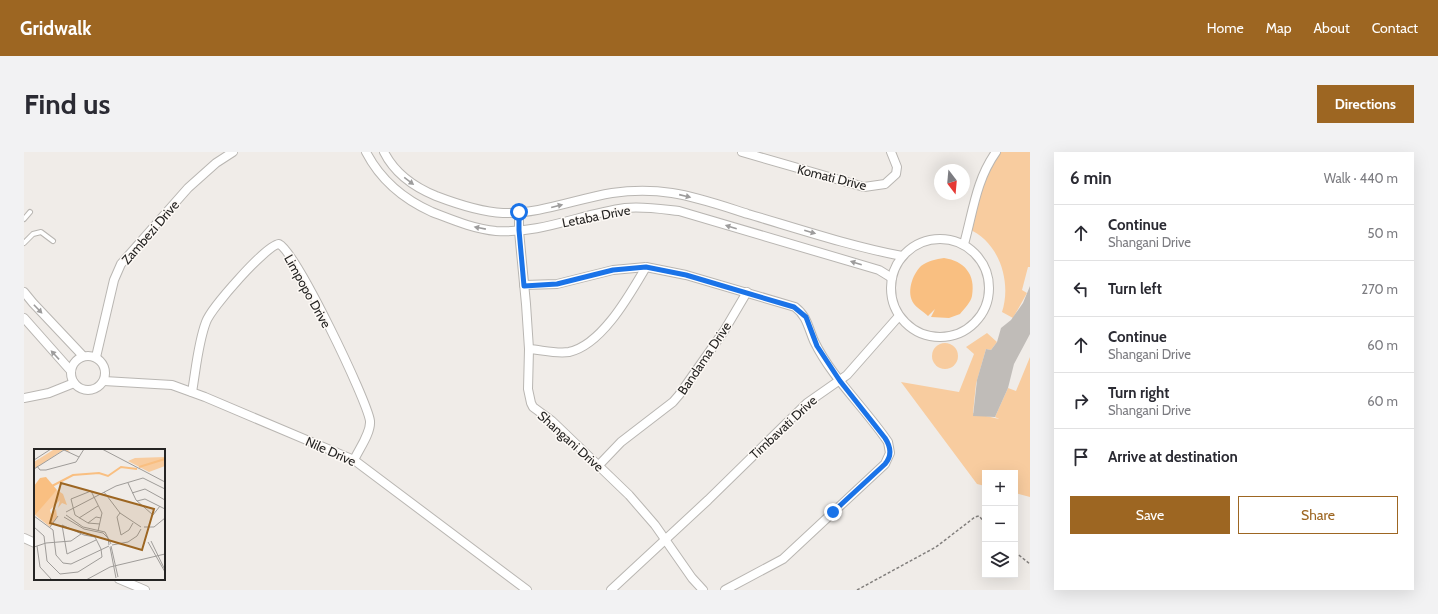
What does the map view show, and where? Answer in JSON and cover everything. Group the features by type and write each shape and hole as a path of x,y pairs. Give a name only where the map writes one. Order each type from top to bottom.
{"street":[{"name":"Zambezi Drive","path":"96,357 114,280 121,264 188,188 216,163 233,152"},
{"name":"Letaba Drive","path":"366,152 378,172 392,188 420,206 452,221 495,231 519,230 540,228 626,208 654,208 680,211 879,270 892,278"},
{"name":"Letaba Drive","path":"384,152 399,173 422,190 479,210 503,213 540,210 616,192 665,192 712,203 842,242 902,256"},
{"name":"Komati Drive","path":"742,152 864,187 885,184 896,174 897,167 891,152"},
{"path":"964,244 980,179 986,166 996,152"},
{"name":"Shangani Drive","path":"519,212 519,230 529,349 528,389 533,408 552,421 629,495 666,539 692,578 702,590"},
{"path":"931,239 948,239 964,244 978,256 987,271 990,288 986,306 977,321 963,331 946,337 928,336 912,328 900,316 893,304 891,291 892,278 896,266 902,256 910,248 931,239"},
{"name":"Limpopo Drive","path":"192,392 203,332 209,316 241,277 270,248 279,244 291,258 319,306 366,408 369,427 354,460"},
{"path":"524,286 557,284 613,270 646,267 686,275 746,292 790,306 802,312 806,317 817,346 840,381 888,442 890,453 888,461 783,559 726,590"},
{"path":"529,349 567,352 581,346 611,321 646,267"},
{"path":"24,292 33,304 83,356"},
{"name":"Bandama Drive","path":"599,465 621,442 673,402 679,395 724,331 746,292"},
{"name":"Timbavati Drive","path":"611,590 807,403 840,381 900,316"},
{"path":"24,318 40,338 71,371 74,383 78,387 89,390 95,389 104,381 106,370 101,361 96,357 83,356 76,361 71,371"},
{"name":"Nile Drive","path":"104,381 162,384 192,392 354,460 527,590"},
{"path":"24,398 49,393 74,383"},
{"path":"24,538 34,543"},
{"path":"121,580 145,590"}],"lane":[{"path":"24,219 30,212"},
{"path":"24,243 33,234 41,232 53,241"}],"path":[{"path":"857,590 936,547 975,517 979,516 982,520"},
{"path":"1018,554 1030,564"}],"shaded area":[{"path":"998,152 1030,152 1030,267 1028,267 1022,290 1027,293 1013,318 1002,312 1005,300 1004,276 995,253 988,243 979,235 968,229 980,179"},
{"path":"944,258 957,262 967,270 972,281 972,296 969,303 960,314 949,318 931,317 935,309 928,316 914,304 910,295 911,284 915,274 921,266 932,260"},
{"path":"987,333 997,342 991,350 986,349 976,384 973,413 999,419 995,417 1008,388 1016,391 1030,357 1030,497 1018,494 1018,470 982,470 982,485 977,484 901,382 959,392 974,354 966,347"},
{"path":"945,343 954,347 958,356 954,365 945,369 936,365 932,356 936,347"}],"building":[{"path":"1030,286 1030,334 1014,364 1008,388 995,417 973,416 977,380 986,349 991,350 997,342 1001,328 1011,320 1023,303"}],"route":[{"path":"519,212 519,230 524,286 542,286 566,283 613,270 646,267 686,275 746,292 794,307 802,312 806,317 811,334 817,346 840,381 888,442 890,448 890,456 888,461 833,512"}]}
